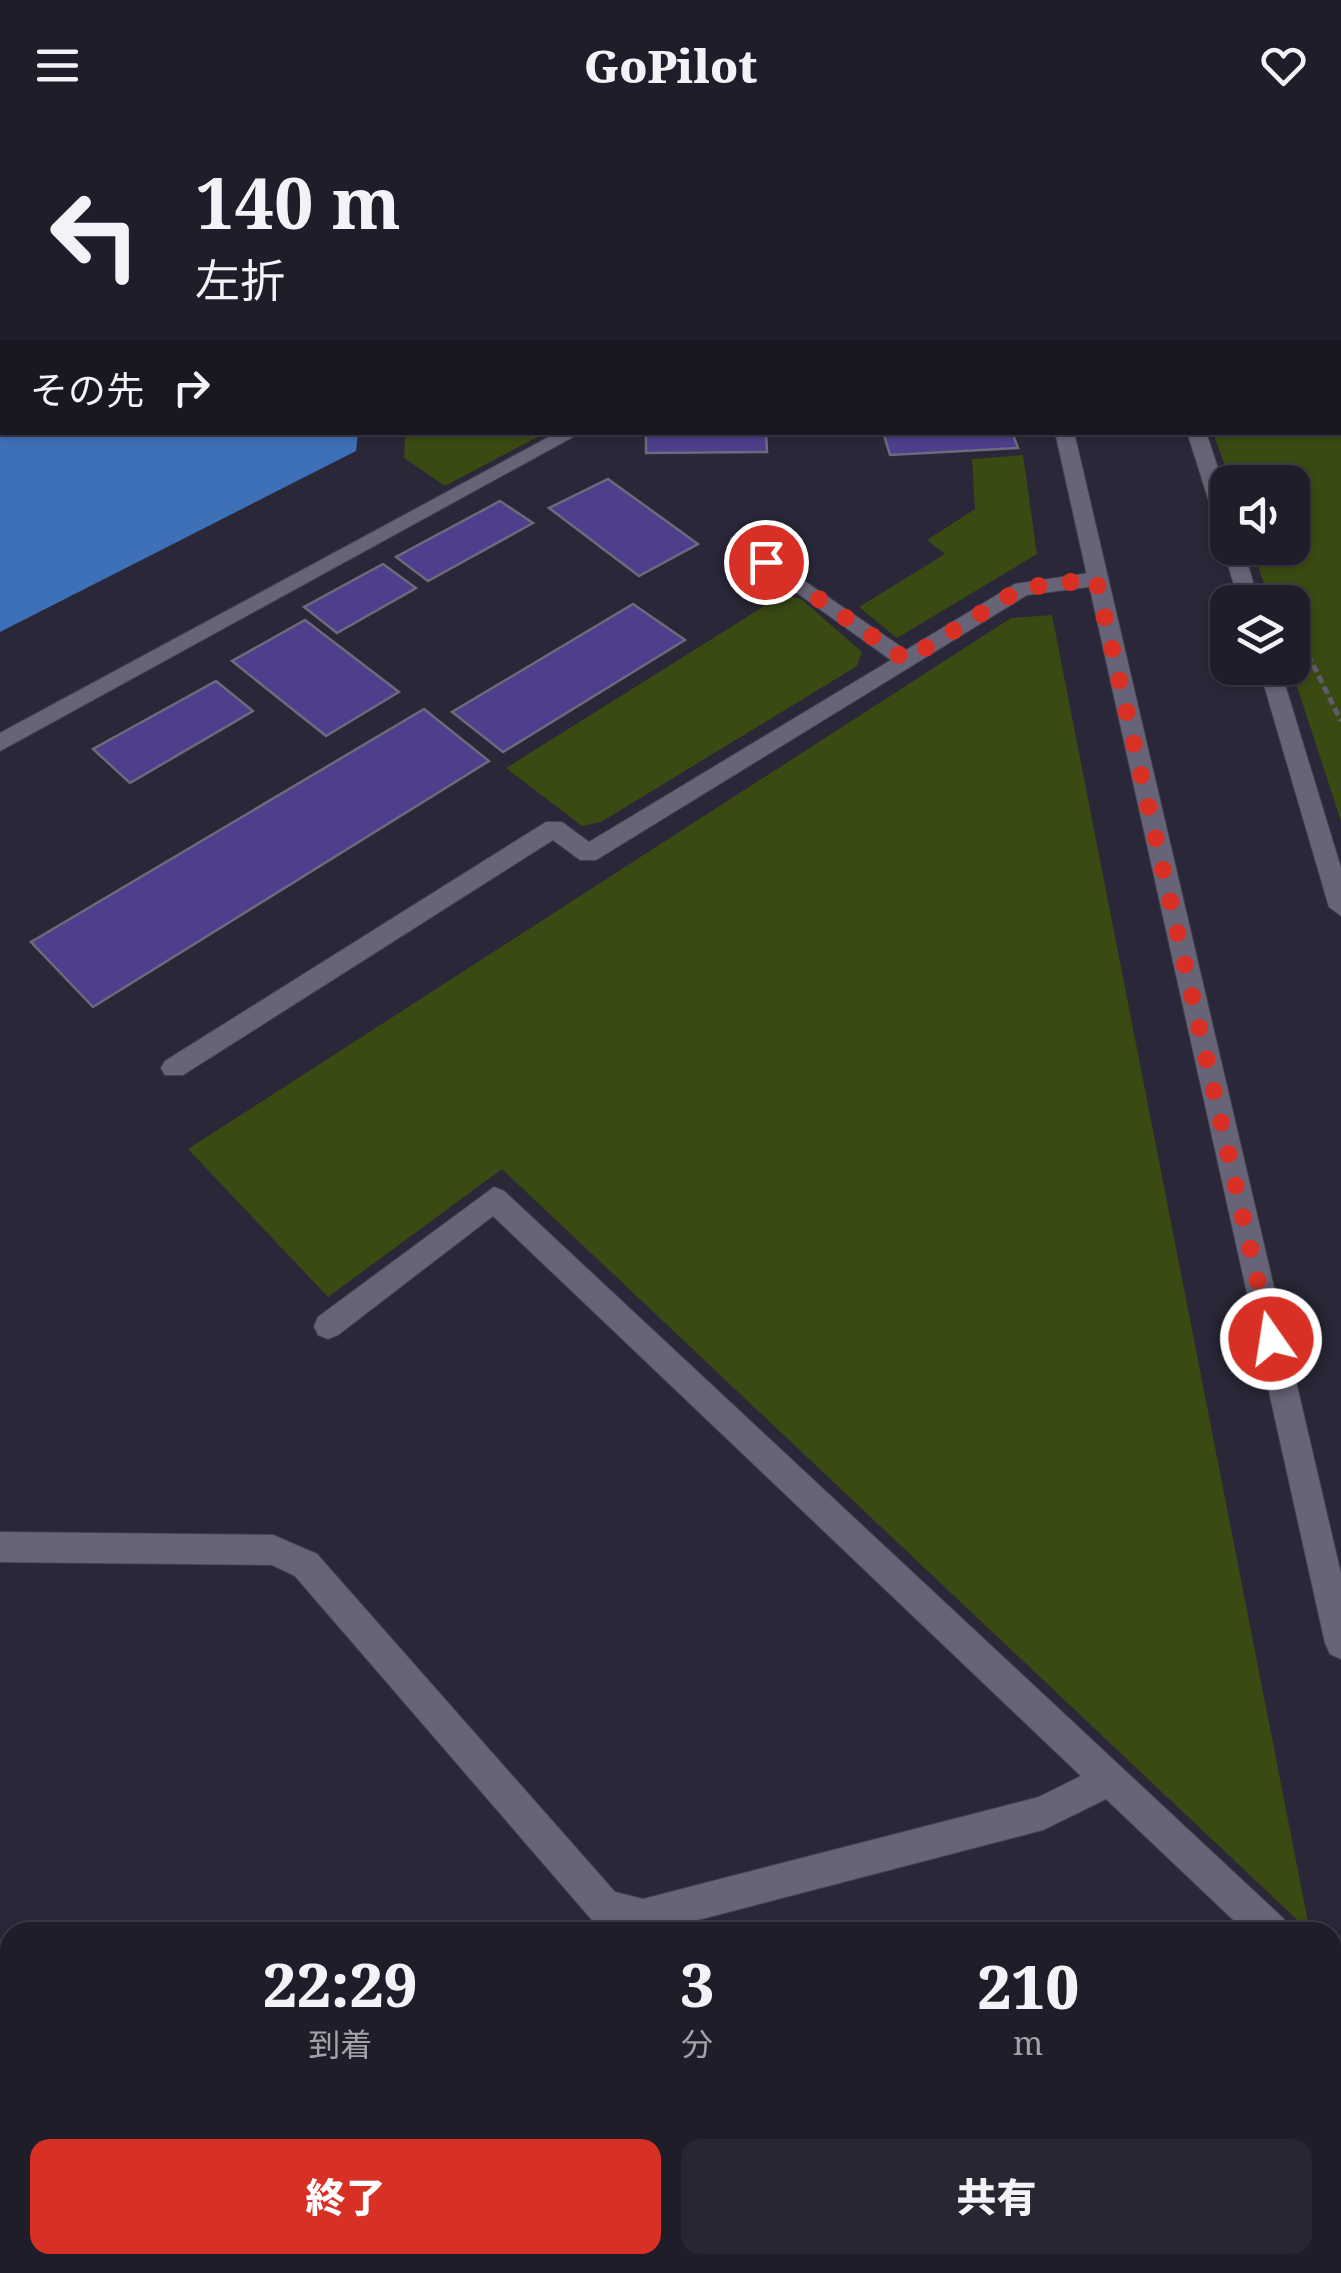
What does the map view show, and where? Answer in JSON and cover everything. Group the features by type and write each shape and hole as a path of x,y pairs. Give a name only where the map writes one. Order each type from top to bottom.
{"street":[{"path":"0,744 568,435"},
{"path":"1065,435 1341,1643"},
{"path":"1197,435 1210,475"},
{"path":"738,542 906,660"},
{"path":"174,1068 554,828 588,854 1022,588 1096,579"},
{"path":"1274,685 1341,907"},
{"path":"328,1326 494,1198 1260,1922"},
{"path":"0,1547 273,1550 306,1564 605,1908 644,1917 1043,1813 1106,1780"}],"path":[{"path":"1310,658 1341,721"}],"green space":[{"path":"405,435 541,435 445,486 404,458"},
{"path":"1214,435 1341,435 1341,821 1297,685 1310,685 1310,585 1264,585 1258,565 1310,565 1310,465 1225,465"},
{"path":"1023,455 1037,554 897,638 859,607 945,554 927,540 975,509 972,459"},
{"path":"782,595 801,599 862,652 857,666 601,822 582,826 506,768"},
{"path":"1052,615 1308,1922 1299,1922 502,1169 328,1297 188,1149 1011,618"}],"water":[{"path":"0,435 358,435 356,451 0,632"}],"building":[{"path":"646,435 766,435 767,452 646,453"},
{"path":"884,435 1013,435 1018,448 890,455"},
{"path":"608,479 698,544 639,576 549,508"},
{"path":"500,501 533,523 428,581 396,557"},
{"path":"383,564 416,588 337,633 304,607"},
{"path":"633,604 685,640 503,752 452,712"},
{"path":"305,620 399,692 326,736 232,661"},
{"path":"216,681 253,711 130,783 93,749"},
{"path":"424,709 489,761 93,1007 31,942"}],"route":[{"path":"766,562 906,660 1022,588 1096,579 1271,1339"}]}
